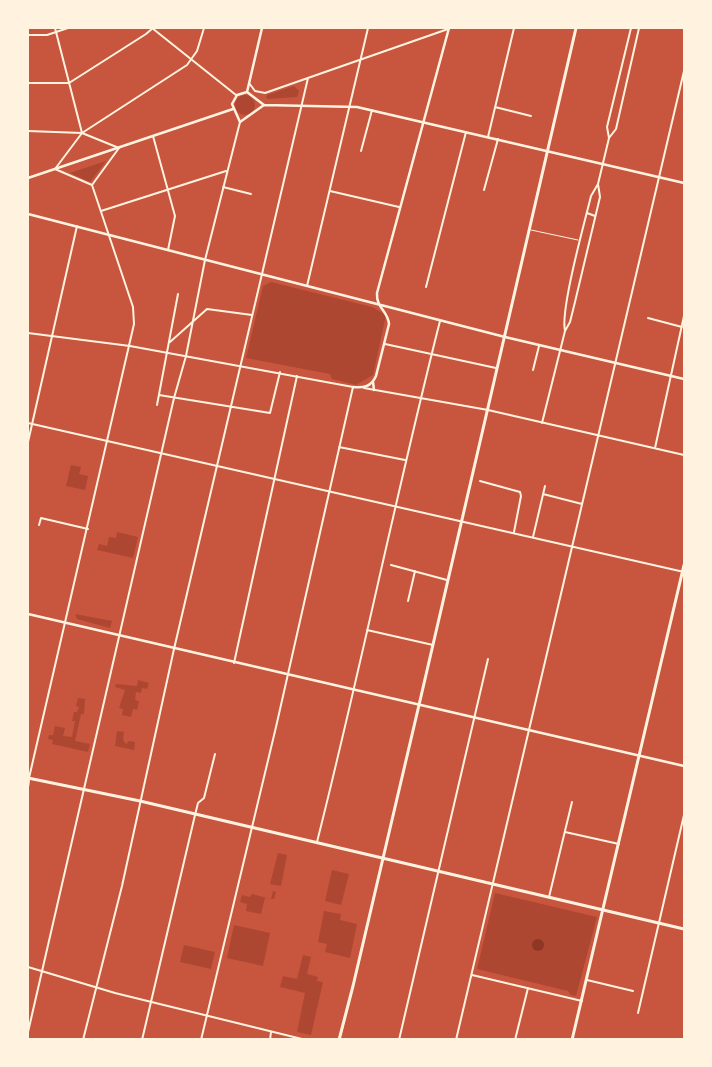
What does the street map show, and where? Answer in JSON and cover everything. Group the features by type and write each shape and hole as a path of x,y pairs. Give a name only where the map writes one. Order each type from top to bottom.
{"main road":[{"path":"339,1040 434,645 576,28"},
{"path":"572,1040 684,565"},
{"path":"28,778 140,802 684,929"}],"street":[{"path":"54,28 82,133"},
{"path":"28,35 56,33 68,28"},
{"path":"28,83 69,83 146,34 152,28 237,95"},
{"path":"55,169 82,133 192,60 204,28"},
{"path":"247,92 262,28"},
{"path":"307,286 368,28"},
{"path":"249,83 255,91 265,93 449,28"},
{"path":"374,390 373,382 385,344 389,320 377,303 377,294 449,28"},
{"path":"488,137 514,28"},
{"path":"565,331 564,320 580,240 591,196 598,184 603,164 609,138 607,127 631,28"},
{"path":"609,138 616,130 640,28"},
{"path":"456,1040 494,886 684,71"},
{"path":"83,1040 308,78"},
{"path":"240,122 233,109 234,99 237,95 247,92"},
{"path":"247,92 264,104 349,106 372,110 684,183"},
{"path":"28,1032 174,398 186,356 205,260 226,171 240,122 264,104"},
{"path":"495,108 531,116"},
{"path":"28,178 233,109"},
{"path":"361,151 372,110"},
{"path":"28,131 82,133 118,148"},
{"path":"426,287 466,131"},
{"path":"153,136 175,216 168,250"},
{"path":"484,190 498,139"},
{"path":"92,185 118,148"},
{"path":"28,786 28,778 88,529 134,324 133,307 92,185 55,169"},
{"path":"101,211 226,171"},
{"path":"542,423 565,331 576,302 600,197 598,184"},
{"path":"223,187 251,194"},
{"path":"330,191 399,207"},
{"path":"28,214 505,337 684,379"},
{"path":"586,214 596,216"},
{"path":"28,442 77,226"},
{"path":"576,261 585,262"},
{"path":"157,405 178,294"},
{"path":"568,300 576,302"},
{"path":"170,342 202,312 211,309 252,315"},
{"path":"655,448 684,316"},
{"path":"648,318 682,327"},
{"path":"317,844 355,690 394,504 440,320"},
{"path":"28,333 130,346 240,364 353,387 488,410 684,455"},
{"path":"385,344 498,369"},
{"path":"533,370 539,345"},
{"path":"159,395 270,413 280,372"},
{"path":"234,663 297,376"},
{"path":"363,388 373,382"},
{"path":"201,1040 288,675 353,387"},
{"path":"28,423 218,464 684,571"},
{"path":"339,447 405,460"},
{"path":"480,481 520,492 521,496 514,532"},
{"path":"533,537 545,486"},
{"path":"543,494 583,504"},
{"path":"39,525 41,518 88,529"},
{"path":"391,566 448,580"},
{"path":"408,601 415,572"},
{"path":"28,614 120,637 684,766"},
{"path":"367,630 434,645"},
{"path":"399,1040 488,659"},
{"path":"142,1040 198,803 204,798 215,754"},
{"path":"549,898 572,802"},
{"path":"638,1013 684,815"},
{"path":"565,832 619,844"},
{"path":"28,966 151,1002 306,1040"},
{"path":"472,975 582,1001"},
{"path":"587,980 634,991"},
{"path":"515,1040 528,988"},
{"path":"270,1040 272,1031"}],"lane":[{"path":"530,230 580,240"}],"shaded area":[{"path":"294,86 299,91 297,97 268,99 266,97 267,95"},
{"path":"241,95 249,95 255,101 255,109 249,115 241,115 235,109 235,101"},
{"path":"106,161 90,182 70,173"},
{"path":"271,282 372,307 386,315 373,375 356,385 332,379 330,374 246,358 263,286"},
{"path":"71,465 81,467 79,474 88,476 85,490 66,486"},
{"path":"117,532 138,537 133,558 97,550 99,544 107,546 109,537 116,538"},
{"path":"75,614 112,621 110,628 77,619"},
{"path":"138,680 149,683 147,689 142,688 141,693 136,692 135,700 139,701 137,710 133,709 131,717 122,715 123,709 119,708 125,690 115,687 116,684 137,686"},
{"path":"78,698 85,699 84,714 81,714 75,741 90,744 88,752 52,744 53,740 48,739 49,735 53,735 55,726 65,728 63,736 72,737 75,721 72,721 74,712 77,712 79,707 76,706"},
{"path":"117,731 124,732 123,739 125,743 127,744 128,741 135,742 134,750 115,746"},
{"path":"278,853 287,855 281,886 270,884"},
{"path":"332,870 349,874 341,905 325,901"},
{"path":"273,891 276,892 274,899 271,899"},
{"path":"495,893 597,917 576,996 571,995 568,991 477,969"},
{"path":"252,894 269,898 265,898 261,914 246,911 247,904 240,902 242,895 250,897"},
{"path":"324,911 341,914 340,920 357,924 350,958 325,952 327,944 318,942"},
{"path":"234,925 270,933 263,966 227,958"},
{"path":"536,939 540,939 544,945 540,951 536,951 532,947 532,943"},
{"path":"184,945 215,952 211,969 180,962"},
{"path":"303,955 311,957 307,974 318,977 317,981 323,982 311,1035 297,1032 305,993 280,987 283,976 297,979"}]}
